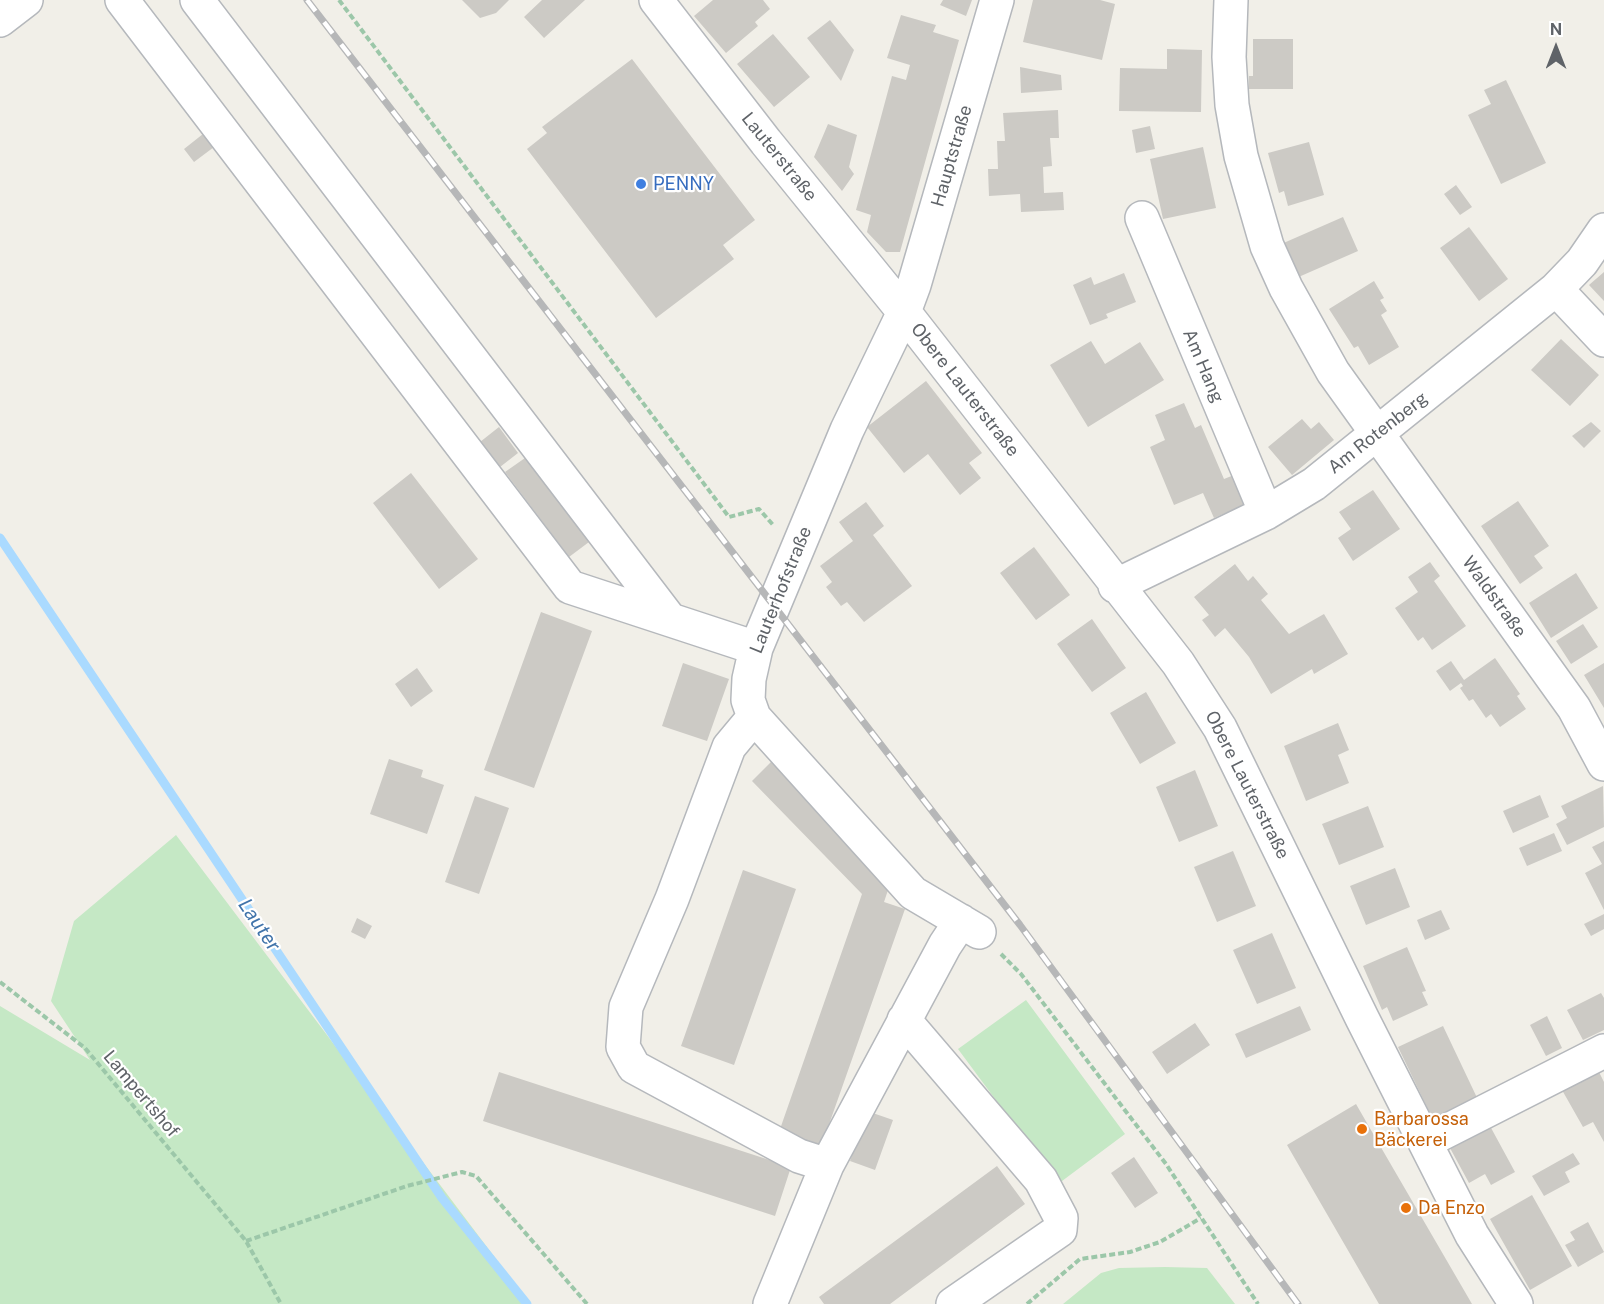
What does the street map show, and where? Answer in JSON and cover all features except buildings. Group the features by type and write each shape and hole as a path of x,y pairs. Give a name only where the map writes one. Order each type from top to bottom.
{"street":[{"path":"0,20 26,0"},
{"path":"122,0 570,587 668,617 756,648"},
{"path":"197,0 668,617"},
{"name":"Lauterstraße","path":"656,0 766,142 904,312"},
{"name":"Hauptstraße","path":"904,312 930,235 997,0"},
{"name":"Waldstraße","path":"1231,0 1229,57 1232,105 1250,194 1267,246 1328,364 1376,435 1574,708 1604,764"},
{"name":"Am Hang","path":"1142,218 1266,513"},
{"name":"Am Rotenberg","path":"1115,586 1266,513 1314,484 1557,289 1581,262 1604,230"},
{"path":"1557,289 1604,340"},
{"name":"Lauterhofstraße","path":"754,717 748,700 749,679 756,648 847,430 904,312"},
{"name":"Obere Lauterstraße","path":"904,312 1115,586 1178,663 1220,728 1472,1235 1516,1304"},
{"path":"770,1304 827,1164 904,1020 970,927 913,893 754,717 729,747 672,899 626,1007 623,1047 634,1067 799,1156 827,1164"},
{"path":"904,1020 1041,1180 1061,1218 1060,1230 953,1304"},
{"path":"1425,1142 1604,1051"}],"path":[{"path":"339,0 729,517 759,509 796,552"},
{"path":"970,927 1021,974 1166,1164 1258,1304"},
{"name":"Lampertshof","path":"0,982 85,1048 246,1241 281,1304"},
{"path":"246,1241 287,1225 407,1186 462,1172 476,1176 587,1304"},
{"path":"1027,1304 1080,1259 1130,1252 1160,1242 1201,1218"}],"green space":[{"path":"176,835 530,1304 0,1304 0,1006 90,1060 51,1001 74,921"},
{"path":"1026,1000 1125,1134 1058,1184 958,1049"},
{"path":"1119,1268 1207,1268 1235,1304 1063,1304 1101,1273"}],"waterway":[{"name":"Lauter","path":"0,538 442,1198 527,1304"}],"railway":[{"path":"307,0 1020,925 1298,1304"}],"place":[{"name":"PENNY","path":"641,184"},
{"name":"Barbarossa Bäckerei","path":"1362,1129"},
{"name":"Da Enzo","path":"1406,1208"}]}
